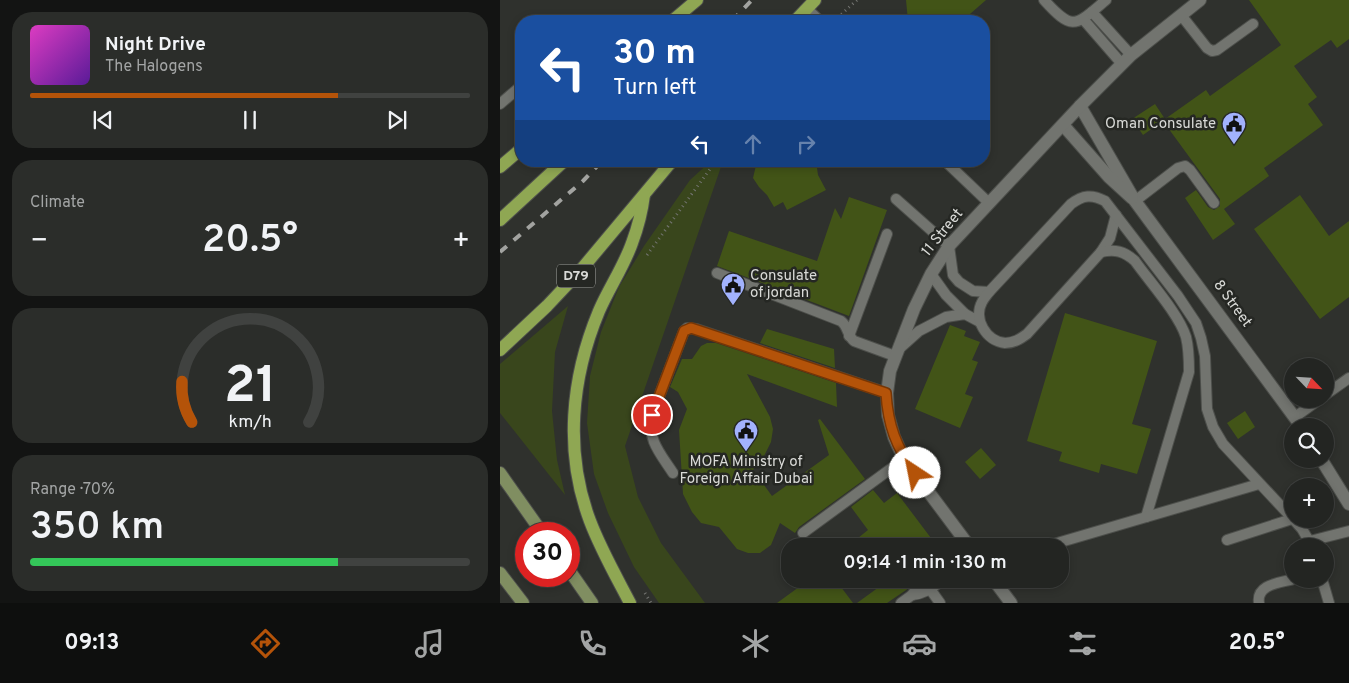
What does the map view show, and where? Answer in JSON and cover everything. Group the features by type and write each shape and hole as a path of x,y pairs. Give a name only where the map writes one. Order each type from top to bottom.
{"main road":[{"path":"679,15 697,0"},
{"path":"801,15 811,4"},
{"path":"500,167 515,154"},
{"path":"500,220 557,167"},
{"name":"D79","path":"500,350 541,312 580,271 667,167"},
{"path":"630,603 602,550 580,489 573,425 575,396 581,363 600,311 632,245 640,220 644,195"},
{"path":"500,473 535,522"},
{"path":"500,573 523,603"},
{"path":"580,586 592,603"}],"street":[{"name":"11 Street","path":"962,538 904,459 888,415 886,393 890,371 914,309 931,274 949,246 1080,106 1127,60 1200,0"},
{"name":"8 Street","path":"1080,106 1136,201 1295,418"},
{"name":"8 Street","path":"1063,125 1117,186 1136,201"},
{"path":"1327,468 1349,504"},
{"path":"999,588 1010,603"}],"lane":[{"path":"1044,0 1064,20 1070,23 1083,19 1106,0"},
{"path":"1092,12 1127,60"},
{"path":"1181,15 1207,48 1212,51 1217,50 1253,24"},
{"path":"1083,19 1127,60"},
{"path":"500,104 515,91"},
{"path":"1136,201 1178,168 1185,166 1214,202"},
{"path":"951,167 989,203"},
{"path":"1116,215 1110,238 1101,252 1027,334 1017,341 1006,342 994,340 985,332 980,322 979,312 982,302 989,292 1078,198 1087,196 1097,197 1105,201 1116,215 1178,296 1196,323 1202,338 1205,356 1207,408 1213,427 1223,444 1284,509"},
{"path":"896,199 949,246 954,275 959,282 973,291 989,292"},
{"path":"849,336 887,234"},
{"path":"1101,252 1110,250 1120,251 1135,261 1177,319 1185,335 1189,353 1189,372 1146,516"},
{"path":"717,273 841,321 854,341 896,353 919,331 932,323 946,317 965,314"},
{"path":"931,274 946,295 965,314 980,322"},
{"path":"673,473 655,445 650,425 652,415 684,331 687,328 696,329 886,393"},
{"path":"1334,389 1349,378"},
{"path":"1302,418 1311,408"},
{"path":"803,533 904,459"},
{"path":"1069,539 1259,484"},
{"path":"1227,540 1284,521"},
{"path":"1329,538 1349,531"},
{"path":"1259,603 1260,593 1264,588 1284,582"},
{"path":"901,603 912,595 917,588"},
{"path":"1324,588 1328,603"},
{"path":"912,595 920,594 930,589 940,603"}],"path":[{"path":"841,15 857,0"},
{"path":"644,259 712,167"},
{"path":"642,587 651,603"}],"green space":[{"path":"704,167 721,167 625,446 638,497 661,543 705,603 659,603 634,567 608,513 594,474 587,423 590,376 601,332 619,287 644,246 690,180"},
{"path":"568,306 555,352 552,411 557,460 565,495 500,413 500,364"}],"building":[{"path":"906,0 986,0 969,15 907,15"},
{"path":"1249,0 1349,0 1349,39 1337,48 1331,40 1294,66 1317,97 1308,104 1323,125 1264,168 1269,176 1224,209 1235,224 1213,240 1185,198 1196,190 1208,207 1214,210 1220,206 1220,199 1163,121 1143,135 1132,119 1155,104 1165,119 1206,90 1210,96 1281,45"},
{"path":"756,167 817,167 818,175 826,190 787,210 783,202 774,207 753,178"},
{"path":"1300,195 1329,236 1349,221 1349,297 1320,319 1254,229"},
{"path":"849,197 887,210 849,316 717,266 729,231 817,261 835,208 841,219"},
{"path":"1065,313 1157,341 1132,424 1151,429 1137,474 1101,464 1099,473 1059,461 1062,452 1027,441"},
{"path":"950,325 966,331 964,336 980,342 972,360 978,362 965,394 973,397 960,428 915,409"},
{"path":"767,329 834,349 835,368 760,343"},
{"path":"707,343 716,343 836,383 837,407 747,374 770,417 773,429 771,442 764,456 753,470 772,496 829,455 818,420 820,419 865,479 799,527 795,533 780,523 771,545 760,553 748,553 737,549 719,527 701,523 692,512 683,494 679,430 687,409 678,392 670,387 682,359 692,359 701,346"},
{"path":"1245,411 1255,427 1238,439 1227,423"},
{"path":"981,448 996,465 980,479 965,462"},
{"path":"873,490 884,503 897,493 931,538 858,538 868,530 851,507"},
{"path":"798,588 842,588 853,603 777,603"},
{"path":"878,588 909,588 887,603 857,603"}],"railway":[{"path":"738,15 752,0"},
{"path":"500,252 583,181 596,167"}],"place":[{"name":"Oman Consulate","path":"1234,145"},
{"name":"Consulate of jordan","path":"733,306"},
{"name":"MOFA Ministry of Foreign Affair Dubai","path":"746,452"}],"route":[{"path":"652,415 684,331 687,328 696,329 886,393 888,415 894,437 904,459 915,473"}]}
